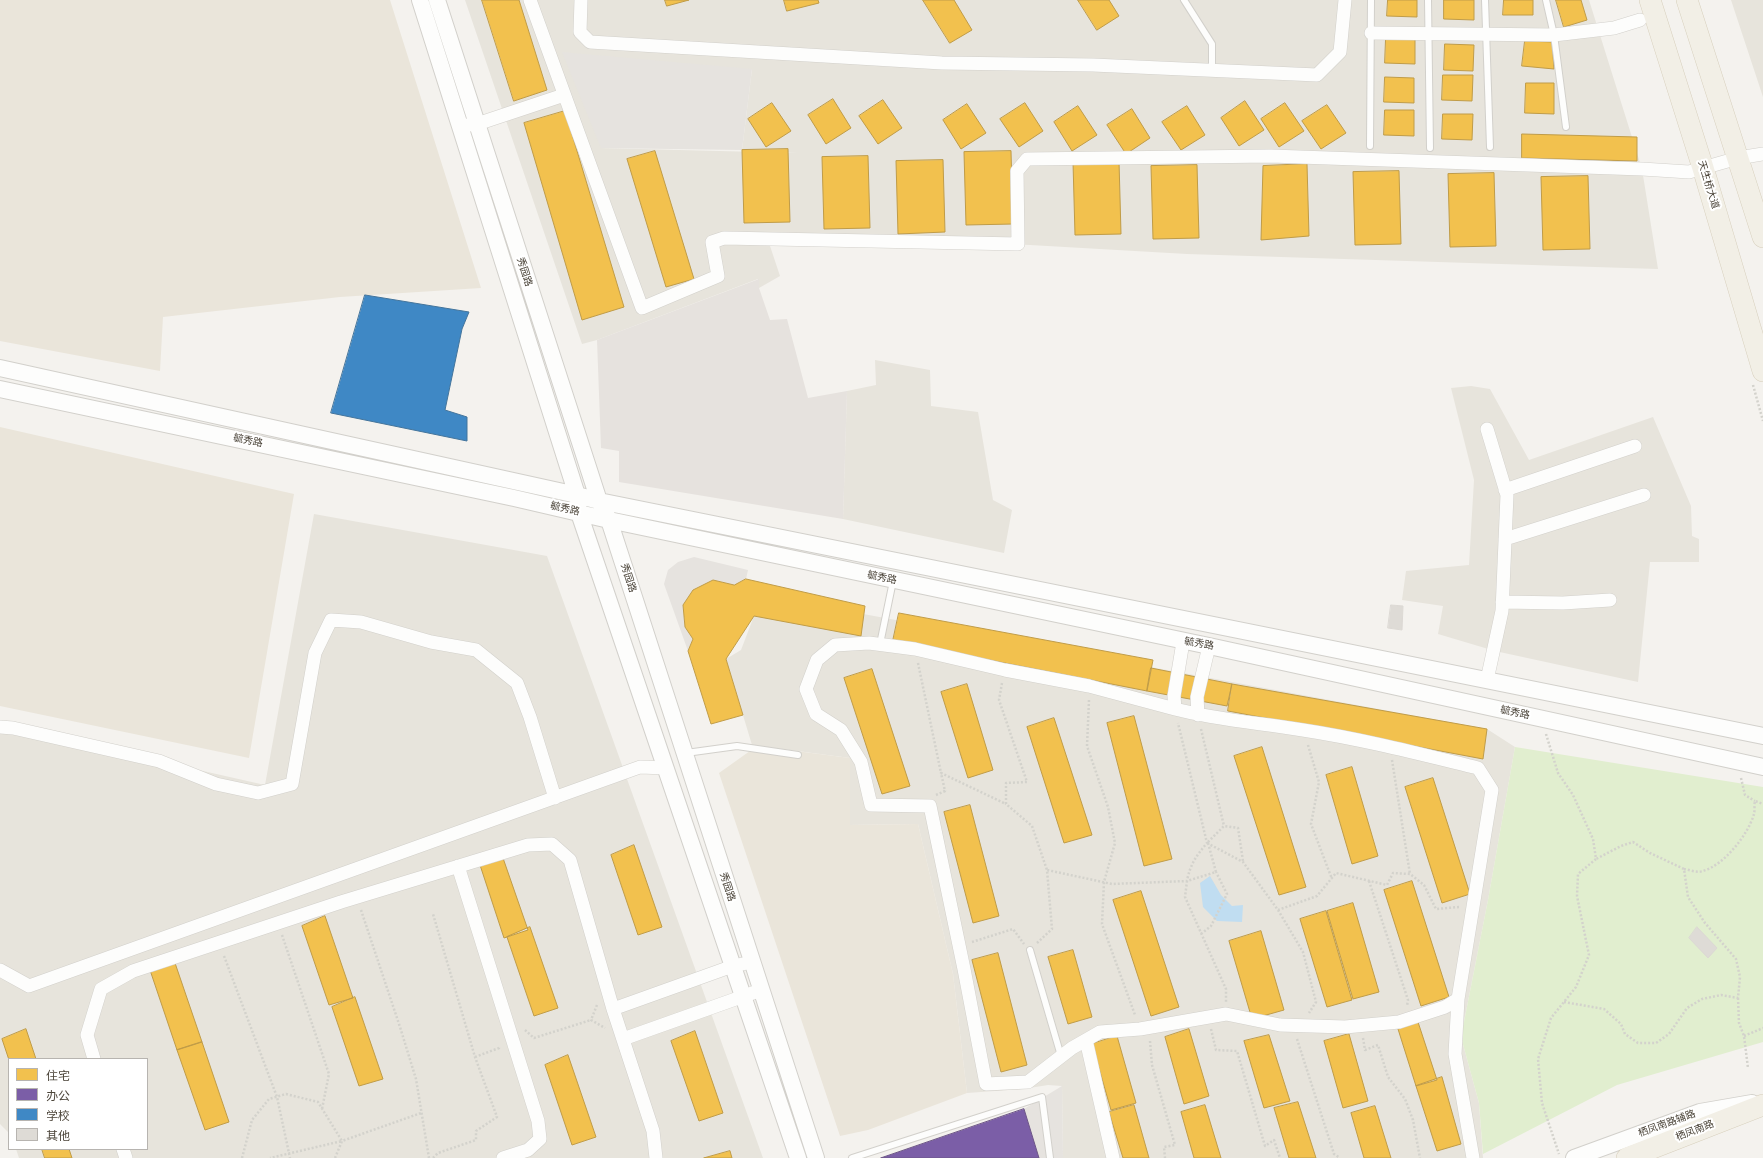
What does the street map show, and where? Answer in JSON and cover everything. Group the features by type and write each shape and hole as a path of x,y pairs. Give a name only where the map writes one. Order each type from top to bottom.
{"main road":[{"name":"天生桥大道","path":"1650,0 1703,168 1763,371"},
{"path":"1687,0 1763,237"},
{"name":"栖凤南路","path":"1627,1158 1763,1105"}],"street":[{"name":"秀园路","path":"420,0 577,495 579,513 798,1158"},
{"name":"秀园路","path":"437,0 598,501 609,520 816,1158"},
{"path":"530,0 642,308 718,276 712,242 724,238 1018,244 1017,171 1028,158 1271,156 1642,169 1688,172 1738,158 1763,154"},
{"path":"580,0 580,32 590,42 942,63 1093,65 1317,75 1340,52 1345,0"},
{"path":"1370,33 1554,35 1614,28 1640,20"},
{"path":"460,126 477,124 564,95"},
{"name":"毓秀路","path":"0,368 577,495 598,501 1763,736"},
{"name":"毓秀路","path":"0,388 609,520 1183,642 1209,646 1763,767"},
{"path":"1487,429 1507,495 1502,611 1487,680"},
{"path":"1505,490 1635,446"},
{"path":"1505,539 1644,496"},
{"path":"1502,602 1563,603 1610,600"},
{"path":"0,727 13,728 159,761 216,784 258,793 292,784 315,653 331,620 361,622 431,642 476,650 516,683 530,717 555,798"},
{"path":"1175,709 1174,696 1183,642"},
{"path":"1458,999 1445,1007 1407,1020 1361,1026 1280,1026 1226,1014 1144,1028 1100,1032 1061,1056 1028,1082 986,1084 960,945 930,806 871,805 861,762 841,730 816,714 806,689 818,660 836,645 869,643 915,649 1005,670 1089,686 1198,715 1304,730 1389,746 1478,768 1492,790 1458,999 1455,1054 1473,1158"},
{"path":"1198,715 1197,697 1209,646"},
{"path":"0,970 28,986 640,768 666,768"},
{"path":"94,1058 87,1035 101,989 133,971 357,897 528,844 552,844 570,860 613,1008 653,1131 656,1158"},
{"path":"458,866 538,1121 540,1139 528,1150 502,1158"},
{"path":"613,1008 733,966 752,962"},
{"path":"623,1039 761,990"},
{"path":"1086,1040 1113,1158"},
{"name":"栖凤南路辅路","path":"1574,1158 1700,1112 1763,1100"}],"lane":[{"path":"1184,0 1212,44 1212,70"},
{"path":"1370,146 1371,0"},
{"path":"1428,0 1430,34 1430,148"},
{"path":"1485,0 1490,147"},
{"path":"1546,0 1554,35 1566,127"},
{"path":"880,644 893,580"},
{"path":"684,753 737,746 798,755"},
{"path":"1030,950 1061,1056"},
{"path":"852,1158 1042,1097 1050,1158"}],"path":[{"path":"914,806 945,791 915,649"},
{"path":"1005,670 999,700 1027,782 1006,783 1006,804"},
{"path":"1089,686 1087,746 1108,807 1115,843 1104,882 1102,924 1144,1028 1152,1065 1175,1145 1164,1148 1165,1158"},
{"path":"1175,709 1216,872 1227,894 1211,926 1201,934"},
{"path":"1198,715 1224,826"},
{"path":"1545,720 1546,737 1558,773 1576,802 1593,839 1596,859"},
{"path":"1304,730 1319,782 1311,824 1332,878"},
{"path":"1389,746 1410,874"},
{"path":"1740,762 1742,784 1745,795 1763,804"},
{"path":"941,772 1006,804 1032,826 1047,870 1052,929 1030,950 1013,929 960,945"},
{"path":"1560,1158 1542,1103 1538,1059 1551,1018 1576,987 1589,955 1577,896 1578,874 1596,859 1621,846 1633,842 1650,853 1684,869 1701,872 1718,864 1734,847 1744,833 1754,814 1755,801"},
{"path":"1224,826 1193,859 1189,870 1185,897 1226,988 1226,1014"},
{"path":"1224,826 1238,828 1243,862"},
{"path":"1208,842 1243,862 1278,910 1303,952 1316,1002 1297,1026 1334,1154 1340,1158"},
{"path":"1684,869 1688,897 1705,923 1736,959 1740,977 1738,998 1739,1023 1744,1036 1748,1068"},
{"path":"1047,870 1112,884 1187,881 1216,872"},
{"path":"1278,910 1317,896 1336,873 1387,885 1393,873 1410,874 1424,885 1436,909 1473,906"},
{"path":"1368,881 1408,1000 1407,1020"},
{"path":"357,897 416,1079 429,1158"},
{"path":"433,914 475,1057 497,1117 476,1130 476,1140 438,1153 433,1158"},
{"path":"278,923 329,1074 322,1110"},
{"path":"219,942 277,1096 290,1158"},
{"path":"1564,1002 1604,1009 1621,1024 1625,1034 1638,1043 1656,1043 1669,1034 1687,1008 1702,999 1721,995 1738,998"},
{"path":"1208,1017 1216,1050 1237,1051 1265,1146 1274,1140 1280,1158"},
{"path":"475,1057 499,1048 500,1029 518,1025 534,1038 591,1020"},
{"path":"1361,1026 1365,1050 1378,1046 1388,1077 1405,1099 1413,1120 1420,1158"},
{"path":"1744,1036 1763,1028"},
{"path":"242,1158 252,1120 269,1099 286,1094 318,1102 342,1141"},
{"path":"270,1158 342,1141 421,1113"},
{"path":"335,1158 342,1141"}],"shaded area":[{"path":"0,0 390,0 481,288 340,297 163,317 160,371 0,341"},
{"path":"465,0 1589,0 1642,169 1658,269 1187,254 1030,245 766,234 780,276 759,288 758,279 597,340 582,344","holes":["752,69 742,150 798,153 601,148"]},
{"path":"1731,0 1763,0 1763,97"},
{"path":"562,52 752,69 742,150 601,148"},
{"path":"759,279 759,288 770,320 787,319 808,398 847,391 843,519 619,482 619,451 601,448 597,340"},
{"path":"875,360 930,370 931,406 978,412 993,500 1012,510 1004,553 843,519 847,391 876,385"},
{"path":"1471,386 1490,389 1529,460 1653,417 1691,506 1692,536 1699,539 1699,562 1650,562 1638,682 1495,651 1438,634 1443,606 1402,600 1406,571 1469,565 1474,480 1451,388"},
{"path":"0,427 294,494 249,758 0,706"},
{"path":"314,514 547,556 763,1158 19,1158 16,1150 148,1150 148,1058 8,1058 8,1132 0,1124 0,725 265,785"},
{"path":"694,557 748,570 746,579 734,585 713,580 693,590 683,605 685,627 693,639 688,651 664,584 668,570 678,562"},
{"path":"771,597 1487,729 1515,747 1488,900 1461,1037 1479,1103 1483,1158 1063,1158 1062,1086 1048,1085 1023,1089 967,1093 953,974 918,824 850,825 850,758 752,745 726,659 741,650 754,616"},
{"path":"757,746 850,758 850,825 918,824 953,974 967,1093 868,1130 840,1136 719,773"},
{"path":"1062,1086 1063,1158 1039,1158 1024,1109"}],"green space":[{"path":"1515,747 1763,787 1763,1042 1617,1085 1483,1154 1479,1103 1461,1037 1488,900"}],"water":[{"path":"1210,876 1221,895 1232,906 1243,905 1242,922 1217,921 1203,907 1200,883"}],"building: 住宅":[{"path":"482,0 519,0 547,90 514,101"},
{"path":"665,0 689,0 667,6"},
{"path":"784,0 818,0 819,3 787,11"},
{"path":"923,0 954,0 972,30 950,43"},
{"path":"1078,0 1109,0 1119,16 1097,30"},
{"path":"1388,0 1417,0 1417,17 1387,16"},
{"path":"1444,0 1474,0 1474,20 1444,19"},
{"path":"1504,0 1533,0 1533,15 1503,15"},
{"path":"1556,0 1581,0 1587,20 1564,27"},
{"path":"1386,38 1415,38 1415,64 1385,63"},
{"path":"1525,41 1552,42 1554,69 1522,66"},
{"path":"1445,44 1474,45 1473,71 1444,70"},
{"path":"1443,75 1473,75 1472,101 1442,100"},
{"path":"1385,77 1414,78 1414,103 1384,102"},
{"path":"1526,83 1554,83 1554,114 1525,113"},
{"path":"833,99 851,128 826,144 808,115"},
{"path":"883,100 902,128 878,144 859,116"},
{"path":"1245,101 1264,130 1239,146 1221,118"},
{"path":"772,103 791,131 766,147 748,119"},
{"path":"1025,103 1043,131 1019,147 1000,119"},
{"path":"1285,103 1304,131 1279,147 1261,119"},
{"path":"967,104 986,133 961,149 943,120"},
{"path":"1327,105 1346,133 1321,149 1302,121"},
{"path":"1078,106 1097,135 1072,151 1054,122"},
{"path":"1187,106 1205,135 1181,150 1162,122"},
{"path":"1132,109 1150,138 1126,154 1107,125"},
{"path":"1385,110 1414,110 1414,136 1384,135"},
{"path":"565,111 624,307 582,320 524,123"},
{"path":"1443,114 1473,114 1472,140 1442,139"},
{"path":"1522,134 1637,137 1637,161 1522,158"},
{"path":"788,149 790,222 744,223 742,150"},
{"path":"655,151 694,279 666,287 627,159"},
{"path":"1011,151 1013,224 966,225 964,152"},
{"path":"868,156 870,228 824,229 822,157"},
{"path":"943,160 945,232 898,234 896,161"},
{"path":"1119,161 1121,234 1075,235 1073,162"},
{"path":"1307,164 1309,236 1261,240 1263,166"},
{"path":"1197,165 1199,238 1153,239 1151,166"},
{"path":"1399,171 1401,244 1355,245 1353,172"},
{"path":"1494,173 1496,246 1450,247 1448,174"},
{"path":"1588,176 1590,249 1543,250 1541,177"},
{"path":"746,579 865,606 861,636 754,616 726,659 743,715 711,724 688,651 693,639 685,627 683,605 693,590 713,580 734,585"},
{"path":"899,613 1153,660 1147,691 893,641"},
{"path":"1151,668 1232,684 1227,706 1147,691"},
{"path":"872,669 910,786 882,794 844,678"},
{"path":"967,684 993,770 968,778 941,692"},
{"path":"1232,684 1487,729 1483,759 1228,711"},
{"path":"1134,716 1172,859 1144,866 1107,723"},
{"path":"1054,718 1092,835 1064,843 1027,727"},
{"path":"1262,747 1306,887 1279,895 1234,756"},
{"path":"1352,767 1378,856 1352,864 1326,775"},
{"path":"1433,778 1470,894 1442,903 1405,787"},
{"path":"970,805 999,916 973,923 944,812"},
{"path":"634,845 662,927 638,935 611,855"},
{"path":"503,858 528,930 504,938 480,865"},
{"path":"1412,881 1449,997 1421,1006 1384,890"},
{"path":"1141,891 1179,1007 1151,1016 1113,900"},
{"path":"1353,903 1379,992 1353,999 1327,911"},
{"path":"1326,911 1352,1000 1327,1007 1300,919"},
{"path":"325,916 353,998 329,1005 302,926"},
{"path":"530,927 558,1008 534,1016 507,937"},
{"path":"1261,931 1284,1010 1252,1019 1229,941"},
{"path":"1073,950 1092,1017 1068,1024 1048,957"},
{"path":"998,953 1027,1065 1001,1072 972,960"},
{"path":"174,960 202,1042 177,1050 150,970"},
{"path":"355,997 383,1079 359,1086 332,1007"},
{"path":"1418,1022 1437,1080 1416,1086 1398,1029"},
{"path":"26,1029 36,1058 8,1058 2,1039"},
{"path":"1189,1029 1209,1096 1184,1104 1165,1037"},
{"path":"695,1031 723,1113 699,1121 671,1041"},
{"path":"1349,1034 1368,1101 1343,1108 1324,1041"},
{"path":"1269,1035 1290,1101 1264,1108 1244,1041"},
{"path":"1117,1036 1136,1103 1111,1110 1092,1044"},
{"path":"202,1042 229,1122 205,1130 177,1050"},
{"path":"568,1055 596,1137 572,1145 545,1065"},
{"path":"1442,1077 1461,1144 1437,1151 1416,1086"},
{"path":"1298,1102 1316,1158 1289,1158 1274,1108"},
{"path":"1134,1105 1149,1158 1123,1158 1109,1112"},
{"path":"1205,1105 1221,1158 1194,1158 1181,1112"},
{"path":"1375,1106 1391,1158 1364,1158 1351,1113"},
{"path":"42,1150 69,1150 72,1158 45,1158"},
{"path":"730,1151 732,1158 704,1158"}],"building: 办公":[{"path":"1024,1109 1039,1158 881,1158"}],"building: 学校":[{"path":"365,295 469,312 462,329 445,410 467,417 467,441 331,413"}],"building: 其他":[{"path":"1391,605 1403,606 1402,630 1388,628"},
{"path":"1697,927 1717,948 1708,958 1689,938"}]}
